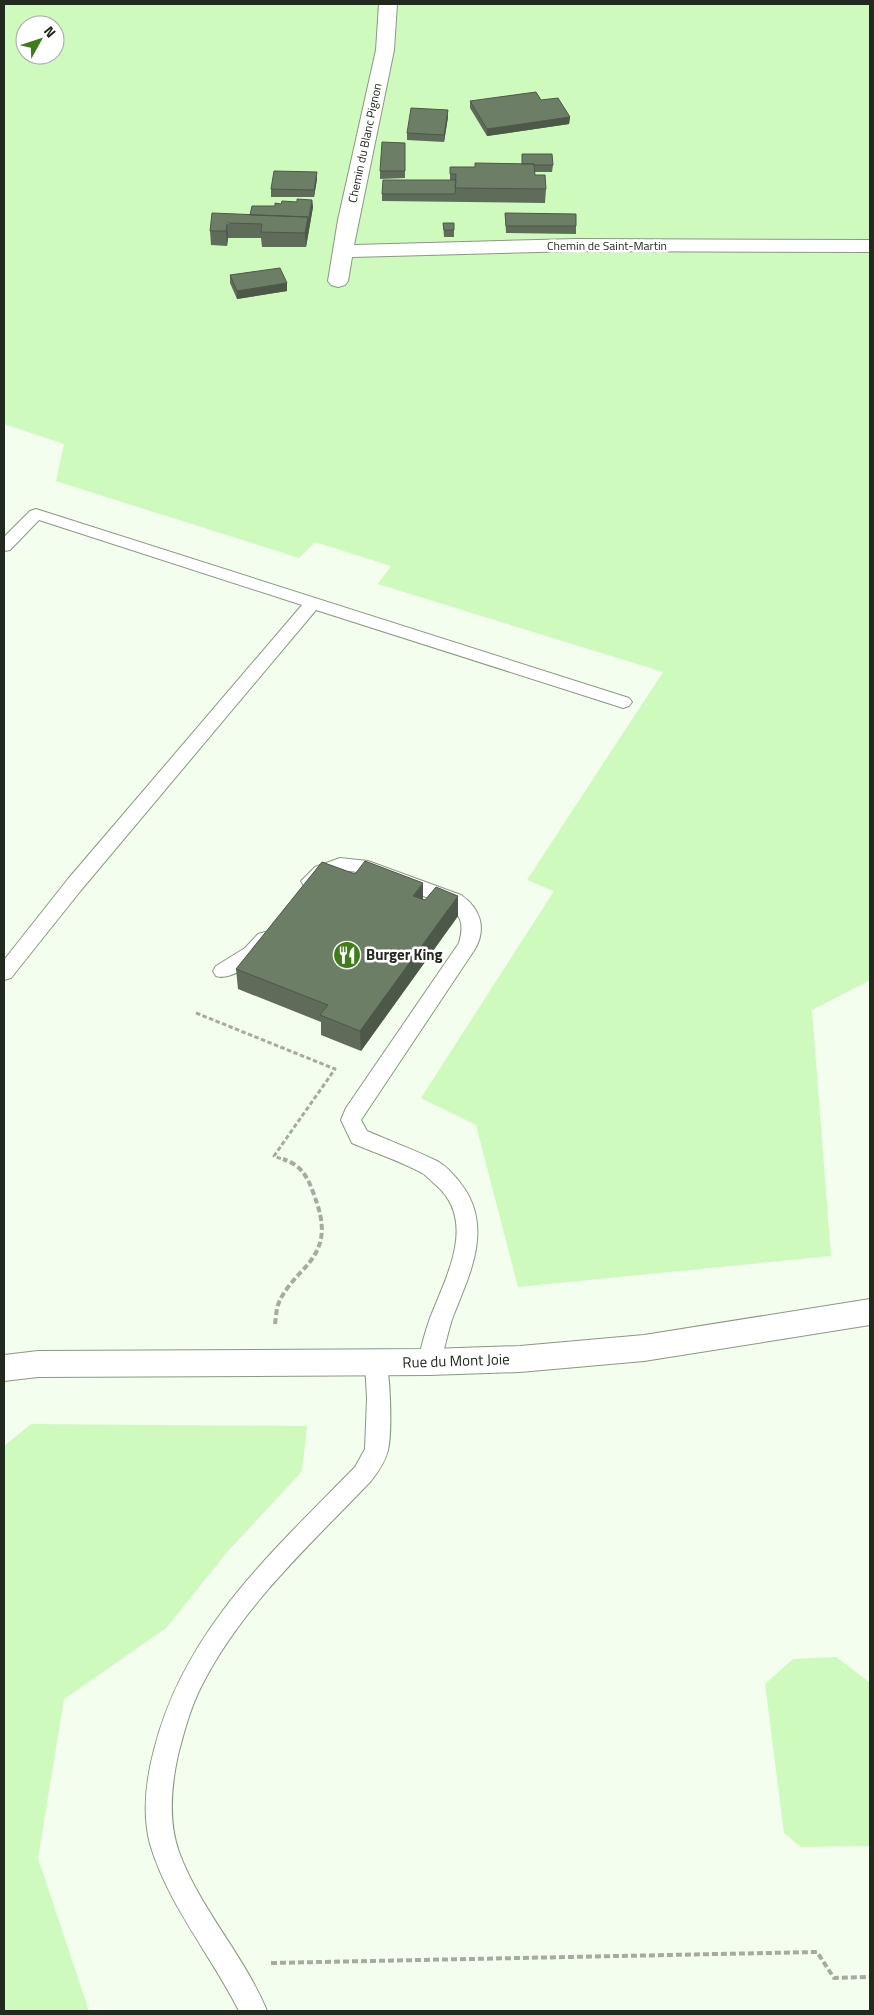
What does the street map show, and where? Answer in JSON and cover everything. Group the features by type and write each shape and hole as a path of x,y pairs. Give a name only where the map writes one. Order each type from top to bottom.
{"street":[{"name":"Chemin du Blanc Pignon","path":"338,281 348,220 385,50 388,4"},
{"name":"Chemin de Saint-Martin","path":"344,251 569,245 870,246"},
{"name":"Rue du Mont Joie","path":"4,1368 38,1364 478,1362 601,1353 870,1312"},
{"name":"Rue du Mont Joie","path":"4,1359 38,1364"}],"lane":[{"path":"4,546 36,514 623,702"},
{"path":"4,973 69,890 313,603"},
{"path":"297,898 315,875 322,870 330,866 351,864 371,869 454,900 466,908 472,919 473,926 468,944 353,1114 351,1120 359,1137 431,1168 451,1184 465,1208 468,1221 468,1244 443,1313 428,1362"},
{"path":"223,971 252,953 279,922"},
{"path":"253,2011 228,1964 178,1881 165,1850 159,1818 159,1789 164,1755 178,1710 194,1675 216,1637 265,1574 357,1481 373,1460 377,1449 376,1363"}],"path":[{"path":"196,1014 335,1069 274,1156 299,1166 309,1182 320,1210 324,1227 321,1246 315,1258 283,1291 278,1302 275,1311 276,1362"},
{"path":"228,1964 817,1952 834,1978 870,1977"}],"green space":[{"path":"4,4 870,4 870,980 812,1010 831,1256 518,1287 476,1125 421,1098 554,891 527,880 663,672 378,584 391,566 315,542 299,558 56,481 64,444 4,424"},
{"path":"31,1424 307,1426 302,1471 228,1551 166,1628 64,1699 38,1858 89,2011 4,2011 4,1446"},
{"path":"836,1657 869,1682 870,1846 801,1847 784,1833 765,1684 793,1659"}],"building":[{"path":"536,92 541,100 558,98 570,117 487,129 470,101"},
{"path":"411,108 448,110 444,135 407,133"},
{"path":"382,142 405,143 405,171 380,171"},
{"path":"522,154 552,154 553,165 522,164"},
{"path":"475,163 534,164 535,175 545,175 546,189 455,188 456,174 450,174 450,167 475,167"},
{"path":"274,171 317,172 314,190 271,189"},
{"path":"383,180 456,180 455,194 382,194"},
{"path":"297,199 312,200 308,223 308,217 250,215 252,206 275,206 275,203 281,204 282,201 297,202"},
{"path":"212,213 308,217 305,233 261,232 262,224 227,223 226,231 210,231"},
{"path":"505,213 576,214 576,226 506,226"},
{"path":"443,223 454,223 454,230 444,230"},
{"path":"280,268 287,283 237,291 230,275"},
{"name":"Burger King","path":"365,861 423,883 413,896 425,900 436,887 458,896 360,1031 320,1015 328,1005 236,969 322,862 355,874"}],"place":[{"name":"Burger King","path":"347,955"}]}
